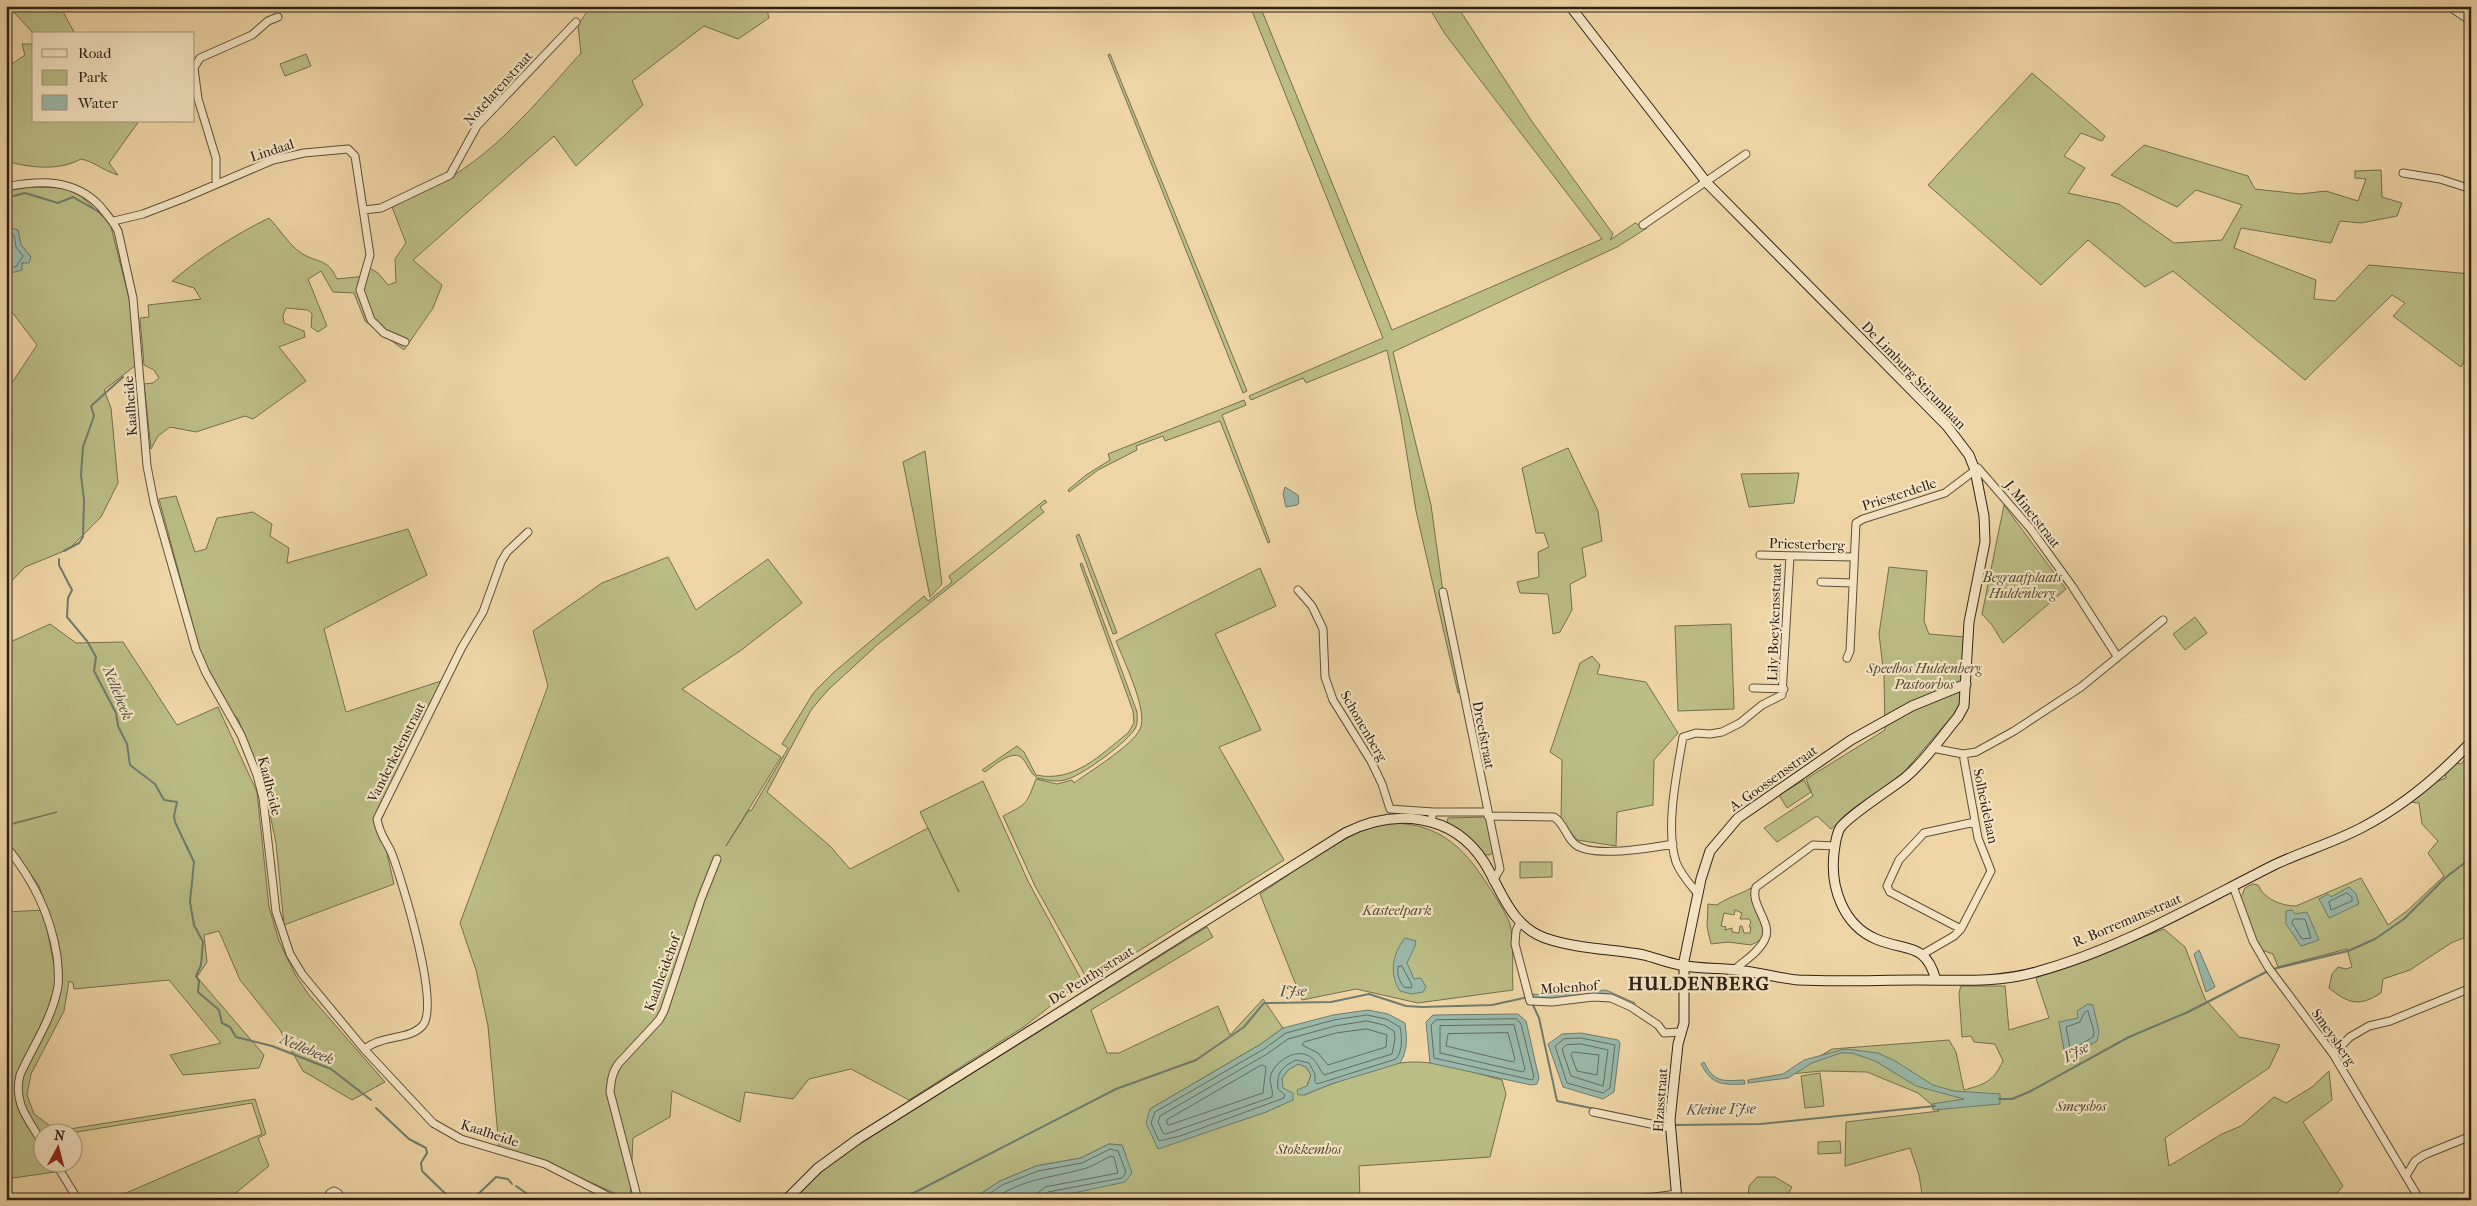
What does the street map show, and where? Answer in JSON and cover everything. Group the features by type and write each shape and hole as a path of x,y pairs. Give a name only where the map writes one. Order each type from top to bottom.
{"main road":[{"name":"De Limburg Stirumlaan","path":"1570,6 1706,183 1947,426 1969,455 1984,516 1986,542 1969,622 1964,706 1958,716 1908,775 1840,828 1834,846 1833,862 1836,889 1844,910 1856,927 1877,940 1923,954"},
{"name":"A. Goossensstraat","path":"1684,966 1698,894 1710,851 1738,818 1778,789 1883,721 1966,684"},
{"name":"R. Borremansstraat","path":"1684,966 1734,970 1796,979 1995,980 2039,971 2126,938 2379,818 2434,778 2471,742"},
{"name":"De Peuthystraat","path":"786,1200 818,1168 858,1139 1345,833 1368,823 1393,818 1431,822 1457,835 1484,862 1507,907 1520,922 1540,936 1557,942 1646,955 1684,966"},
{"path":"1923,954 1930,964 1932,980"},
{"name":"Elzasstraat","path":"1677,1197 1670,1125 1680,1032 1684,1023 1684,966"}],"street":[{"path":"2448,6 2471,21"},
{"path":"195,66 200,58 252,35 278,16"},
{"name":"Notelarenstraat","path":"364,210 381,208 450,175 477,126 576,22"},
{"path":"195,76 198,99 216,158 216,184"},
{"name":"Lindaal","path":"114,221 143,214 290,156 345,148 355,156 370,255 360,290 371,320 384,333 405,342"},
{"path":"1643,225 1746,154"},
{"path":"2403,173 2440,179 2471,189"},
{"path":"6,187 40,183 70,185 84,192 114,221"},
{"name":"Kaalheide","path":"114,221 133,298 147,466 188,623 206,673 241,735 257,774 264,806 276,912 290,954 302,974 364,1049 423,1115 446,1132 477,1144 545,1164 616,1200"},
{"name":"J. Minetstraat","path":"1974,470 1981,469 2018,513 2072,586 2117,656"},
{"name":"Priesterdelle","path":"1847,658 1850,651 1855,526 1858,520 1945,493 1974,470"},
{"name":"Vanderkelenstraat","path":"364,1049 378,1041 410,1034 417,1030 425,1021 429,1008 425,976 414,928 391,852 380,836 376,819 462,647 483,612 501,562 507,552 528,532"},
{"name":"Priesterberg","path":"1760,555 1854,557"},
{"name":"Lily Boeykensstraat","path":"1753,688 1784,690 1790,556"},
{"path":"1821,582 1853,583"},
{"name":"Schonenberg","path":"1298,590 1312,606 1323,630 1325,677 1333,700 1371,761 1382,784 1390,809 1433,812"},
{"name":"Dreefstraat","path":"1443,592 1500,870 1493,881"},
{"path":"1932,748 1963,754 1976,752 2022,726 2081,687 2163,620"},
{"path":"1698,894 1681,874 1673,844 1674,783 1683,736 1696,733 1710,734 1722,732 1740,723 1755,709 1782,695 1784,690"},
{"name":"Solheidelaan","path":"1923,954 1954,936 1961,929 1991,871 1981,847 1975,822 1963,754"},
{"path":"1431,822 1433,812 1554,817 1562,823 1572,842 1578,847 1589,850 1631,851 1673,844"},
{"path":"1961,929 1890,892 1888,886 1900,860 1924,833 1975,822"},
{"path":"1734,970 1756,950 1766,937 1766,929 1755,895 1756,887 1813,845 1834,846"},
{"path":"6,846 25,869 38,892 50,924 58,969 58,990 20,1075 16,1089 20,1104 32,1125"},
{"name":"Kaalheidehof","path":"638,1200 610,1092 611,1080 619,1062 659,1020 664,1011 701,899 718,859"},
{"name":"Smeysberg","path":"2233,886 2252,941 2270,971 2333,1054 2420,1200"},
{"name":"Molenhof","path":"1520,922 1516,931 1515,944 1528,996 1532,1002 1540,1003 1593,996 1611,998 1630,1007 1658,1025 1664,1033 1680,1032"},
{"path":"2333,1054 2350,1037 2368,1026 2390,1021 2471,988"},
{"path":"1593,1112 1670,1125"},
{"path":"2406,1176 2415,1161 2424,1155 2471,1136"},
{"path":"62,1174 78,1200"},
{"path":"327,1200 330,1193 334,1191 338,1192 342,1200"},
{"path":"1630,1200 1677,1197"}],"green space":[{"path":"60,6 74,32 32,32 9,7"},
{"path":"591,6 766,6 769,18 738,39 704,26 632,81 643,105 576,166 554,136 413,260 442,285 433,308 404,350 365,321 354,293 333,292 321,271 308,279 327,326 318,332 311,327 312,314 308,310 286,308 283,316 284,323 304,331 305,337 279,347 306,381 253,419 245,416 196,432 170,427 158,436 151,449 144,384 153,383 159,378 154,370 144,365 140,318 149,317 148,305 201,299 194,288 172,281 219,247 269,218 297,250 326,264 337,279 366,276 368,267 378,273 388,285 396,282 395,259 406,243 392,207 447,179 472,163 522,118 581,53 578,25"},
{"path":"1250,6 1260,6 1392,330 1602,239 1445,34 1428,6 1457,6 1531,120 1613,234 1610,240 1635,223 1647,228 1617,247 1393,352 1431,505 1443,592 1463,691 1458,693 1416,511 1401,418 1387,350 1306,383 1303,378 1251,400 1249,396 1383,338"},
{"path":"22,44 32,44 32,122 138,122 109,163 118,175 81,159 54,167 34,167 6,161 6,68 25,55"},
{"path":"306,54 311,66 285,76 280,64"},
{"path":"1110,54 1247,391 1243,393 1108,55"},
{"path":"2032,73 2105,136 2102,141 2081,133 2064,156 2085,168 2068,193 2119,204 2174,243 2222,240 2242,205 2196,190 2177,207 2111,175 2144,145 2248,176 2255,189 2300,194 2326,191 2358,201 2366,179 2355,178 2355,171 2381,170 2382,197 2402,203 2397,216 2361,223 2340,221 2331,243 2241,228 2234,248 2316,280 2314,299 2335,301 2369,265 2471,274 2471,350 2461,367 2393,316 2405,303 2392,295 2305,380 2173,271 2145,287 2088,240 2041,285 1928,185"},
{"path":"30,187 66,188 81,196 110,223 130,302 136,365 104,390 111,408 118,483 101,517 69,549 25,567 6,587 6,392 37,345 6,304 6,269 11,273 31,257 21,245 18,231 10,227 6,228 6,191"},
{"path":"1244,400 1246,405 1222,415 1270,542 1268,543 1220,421 1165,441 1163,436 1136,446 1137,450 1098,470 1069,492 1068,490 1086,475 1110,460 1108,454"},
{"path":"1568,448 1598,511 1602,541 1582,548 1586,576 1570,584 1572,610 1560,632 1553,634 1548,594 1520,593 1517,582 1539,577 1538,552 1549,547 1544,533 1536,533 1522,468"},
{"path":"925,451 942,584 930,597 903,462"},
{"path":"1799,473 1794,503 1749,507 1741,474"},
{"path":"176,496 195,552 206,549 217,518 253,512 272,524 270,536 289,548 287,563 408,529 427,575 324,629 346,712 441,681 380,823 394,884 284,925 276,843 266,795 257,765 238,719 223,702 201,655 159,499"},
{"path":"1045,500 1047,502 1040,507 1044,512 877,645 828,690 811,710 767,792 830,846 850,869 928,828 920,812 983,781 1028,881 1082,981 1025,1026 909,1100 851,1069 809,1079 793,1099 745,1092 740,1122 672,1091 670,1117 633,1138 630,1200 534,1157 499,1147 488,1026 476,970 460,923 548,686 533,631 602,583 668,557 696,610 768,559 802,603 740,651 682,689 781,757 726,846 749,810 751,811 788,748 782,744 814,692 833,673 924,596 928,601 952,582 949,576"},
{"name":"Begraafplaats Huldenberg","path":"2004,505 2066,589 2003,643 1992,625 1982,614"},
{"path":"1079,534 1117,633 1113,634 1076,536"},
{"path":"1082,563 1137,712 1136,727 1124,741 1105,757 1068,779 1056,781 1037,778 1023,759 1014,755 1003,759 985,772 982,770 1017,746 1024,752 1036,775 1062,775 1074,771 1097,758 1128,733 1134,723 1133,711 1080,564"},
{"name":"Speelbos Huldenberg Pastoorbos","path":"1889,567 1927,571 1924,621 1929,634 1965,637 1960,707 1904,772 1831,829 1817,816 1777,842 1764,828 1813,796 1806,779 1885,730 1884,676 1879,634"},
{"path":"1260,568 1276,606 1215,634 1261,730 1219,747 1284,860 1092,980 1086,977 1035,886 1003,816 1022,805 1028,799 1036,779 1057,784 1072,780 1074,783 1110,758 1136,736 1142,721 1141,711 1129,672 1116,641"},
{"path":"2195,617 2207,633 2185,650 2173,634"},
{"path":"50,624 76,643 123,642 177,725 218,707 257,792 269,907 279,941 296,976 309,995 385,1082 352,1100 303,1071 280,1030 240,980 219,931 204,935 207,962 197,977 264,1055 259,1068 183,1075 170,1055 221,1043 169,980 74,989 73,983 69,981 64,1011 31,1074 27,1095 34,1114 48,1124 32,1124 32,1174 41,1174 6,1179 6,912 43,910 56,974 48,912 39,886 6,839 6,826 57,812 6,825 6,644"},
{"path":"1731,624 1734,709 1678,711 1675,626"},
{"path":"1592,656 1600,665 1597,674 1646,682 1678,733 1654,760 1653,805 1617,812 1616,846 1577,840 1561,820 1562,760 1550,752 1580,663"},
{"path":"2471,752 2471,935 2451,943 2410,970 2383,979 2381,993 2360,1002 2342,998 2329,988 2332,974 2338,967 2346,969 2352,967 2347,949 2278,967 2273,954 2259,949 2240,900 2245,888 2252,884 2258,885 2264,894 2274,901 2296,906 2361,878 2388,925 2408,910 2444,876 2428,853 2438,841 2422,824 2419,803 2410,802 2435,782 2446,778 2445,773 2455,763 2461,764"},
{"path":"1804,780 1811,792 1787,808 1779,795"},
{"path":"1486,817 1493,853 1489,855 1481,854 1468,837 1447,822 1448,818"},
{"name":"Kasteelpark","path":"1385,823 1403,824 1434,831 1458,848 1479,872 1510,924 1513,990 1418,1003 1356,989 1302,1000 1260,894 1335,844"},
{"path":"1520,862 1552,862 1552,877 1520,878"},
{"path":"1751,888 1765,931 1763,939 1751,945 1728,942 1711,944 1707,927 1708,904 1717,905","holes":["1735,910 1742,913 1740,919 1749,919 1751,922 1749,927 1751,927 1750,933 1744,933 1742,926 1740,926 1739,933 1732,932 1732,928 1725,930 1726,927 1721,926 1724,913 1734,915"]},
{"name":"Stokkembos","path":"1207,927 1213,937 1091,1010 1107,1053 1119,1053 1218,1006 1230,1035 1263,999 1283,1028 1261,1044 1150,1109 1158,1148 1266,1112 1292,1100 1282,1088 1282,1078 1288,1070 1298,1064 1306,1067 1311,1075 1307,1086 1303,1090 1304,1095 1377,1069 1400,1063 1425,1062 1502,1080 1506,1094 1490,1157 1359,1166 1360,1200 1041,1200 1126,1156 1122,1145 1109,1144 1081,1158 1036,1166 1000,1181 971,1200 795,1200 811,1180 846,1152"},
{"name":"Smeysbos","path":"2164,929 2185,947 2205,999 2239,1037 2280,1045 2269,1068 2165,1138 2169,1166 2222,1134 2241,1126 2274,1097 2286,1103 2312,1087 2329,1071 2332,1100 2303,1122 2343,1186 2331,1200 1923,1200 1919,1175 1910,1148 1845,1166 1846,1122 1939,1111 1918,1093 1867,1072 1822,1071 1790,1074 1832,1049 1949,1040 1956,1052 1964,1090 1978,1086 1996,1074 2003,1061 1995,1044 1974,1042 1971,1036 1962,1037 1959,993 1961,986 2005,986 2009,1030 2049,1018 2036,978"},
{"path":"1820,1073 1824,1106 1805,1108 1801,1076"},
{"path":"255,1099 266,1134 258,1138 269,1166 227,1200 110,1200 262,1134 252,1103 82,1131 82,1127"},
{"path":"1840,1141 1841,1153 1818,1154 1818,1142"},
{"path":"1757,1177 1775,1177 1792,1187 1785,1200 1748,1200 1749,1186"}],"water":[{"path":"6,228 18,230 21,245 31,257 29,263 22,263 22,270 11,273 6,269"},
{"path":"1285,487 1298,495 1299,503 1297,505 1286,507 1283,494"},
{"path":"2349,887 2356,894 2359,904 2329,918 2319,899 2328,894 2331,897"},
{"path":"2292,910 2295,914 2307,912 2319,940 2301,946 2286,924 2286,911"},
{"path":"1405,938 1416,941 1407,963 1414,979 1421,978 1426,987 1423,992 1412,994 1400,991 1394,978 1395,957"},
{"path":"2199,950 2215,987 2206,992 2194,954"},
{"path":"1606,990 1635,1003 1633,1006 1615,997 1603,994 1543,999 1535,998 1529,994 1555,995"},
{"path":"2088,1004 2093,1005 2099,1032 2097,1041 2076,1053 2068,1053 2064,1050 2059,1022 2078,1018 2077,1011"},
{"path":"1368,1010 1388,1014 1405,1023 1406,1044 1400,1063 1331,1084 1304,1095 1298,1095 1297,1090 1307,1086 1311,1075 1306,1067 1298,1064 1288,1070 1282,1078 1283,1088 1293,1093 1293,1100 1266,1112 1158,1149 1146,1123 1150,1109 1261,1044 1283,1028 1333,1015"},
{"path":"1518,1014 1526,1021 1539,1078 1537,1084 1531,1085 1430,1063 1426,1022 1433,1015"},
{"path":"1581,1033 1618,1040 1620,1043 1614,1092 1603,1099 1563,1087 1548,1044 1562,1034"},
{"path":"1845,1049 1878,1053 1895,1061 1933,1085 1954,1091 2000,1094 2000,1104 1933,1110 1932,1104 1964,1099 1916,1086 1875,1061 1852,1053 1841,1053 1812,1063 1788,1078 1748,1083 1748,1080 1783,1074 1804,1060"},
{"path":"1704,1062 1716,1077 1725,1080 1744,1080 1745,1084 1724,1084 1714,1080 1701,1064"},
{"path":"1109,1144 1122,1145 1132,1173 1125,1182 1041,1200 971,1200 1000,1181 1036,1166 1081,1158"}],"waterway":[{"name":"Nellebeek","path":"6,198 25,193 58,203 73,197 101,213"},
{"name":"Nellebeek","path":"64,551 79,543 83,537 84,500 81,475 83,447 94,416 91,406 123,377"},
{"name":"Nellebeek","path":"59,559 59,565 72,590 68,598 67,617 87,641 96,657 94,671 116,713 118,726 127,744 130,765 155,784 164,800 177,802 174,816 175,822 194,862 190,902 194,925 203,942 201,965 196,976 199,981 198,992 219,1010 222,1023 230,1027 236,1037 272,1046 331,1069 371,1100"},
{"name":"IJse","path":"2273,969 2348,951 2375,939 2404,919 2445,878 2471,858"},
{"name":"IJse","path":"1999,1099 2012,1099 2029,1092 2129,1037 2188,1012 2268,971"},
{"name":"IJse","path":"900,1200 1116,1089 1196,1060 1244,1027 1264,1003 1331,1002 1369,994 1406,1006 1422,1007 1492,1005 1528,997"},
{"name":"Kleine IJse","path":"1533,1005 1539,1018 1557,1101 1668,1124"},
{"name":"Kleine IJse","path":"1673,1125 1760,1124 1935,1106"},
{"name":"Nellebeek","path":"376,1108 409,1139 426,1148 427,1153 421,1163 422,1171 452,1200"},
{"name":"Nellebeek","path":"472,1200 496,1177 508,1179 512,1184"},
{"name":"Nellebeek","path":"516,1186 536,1200"}],"district":[{"name":"HULDENBERG","path":"1699,983"}]}
